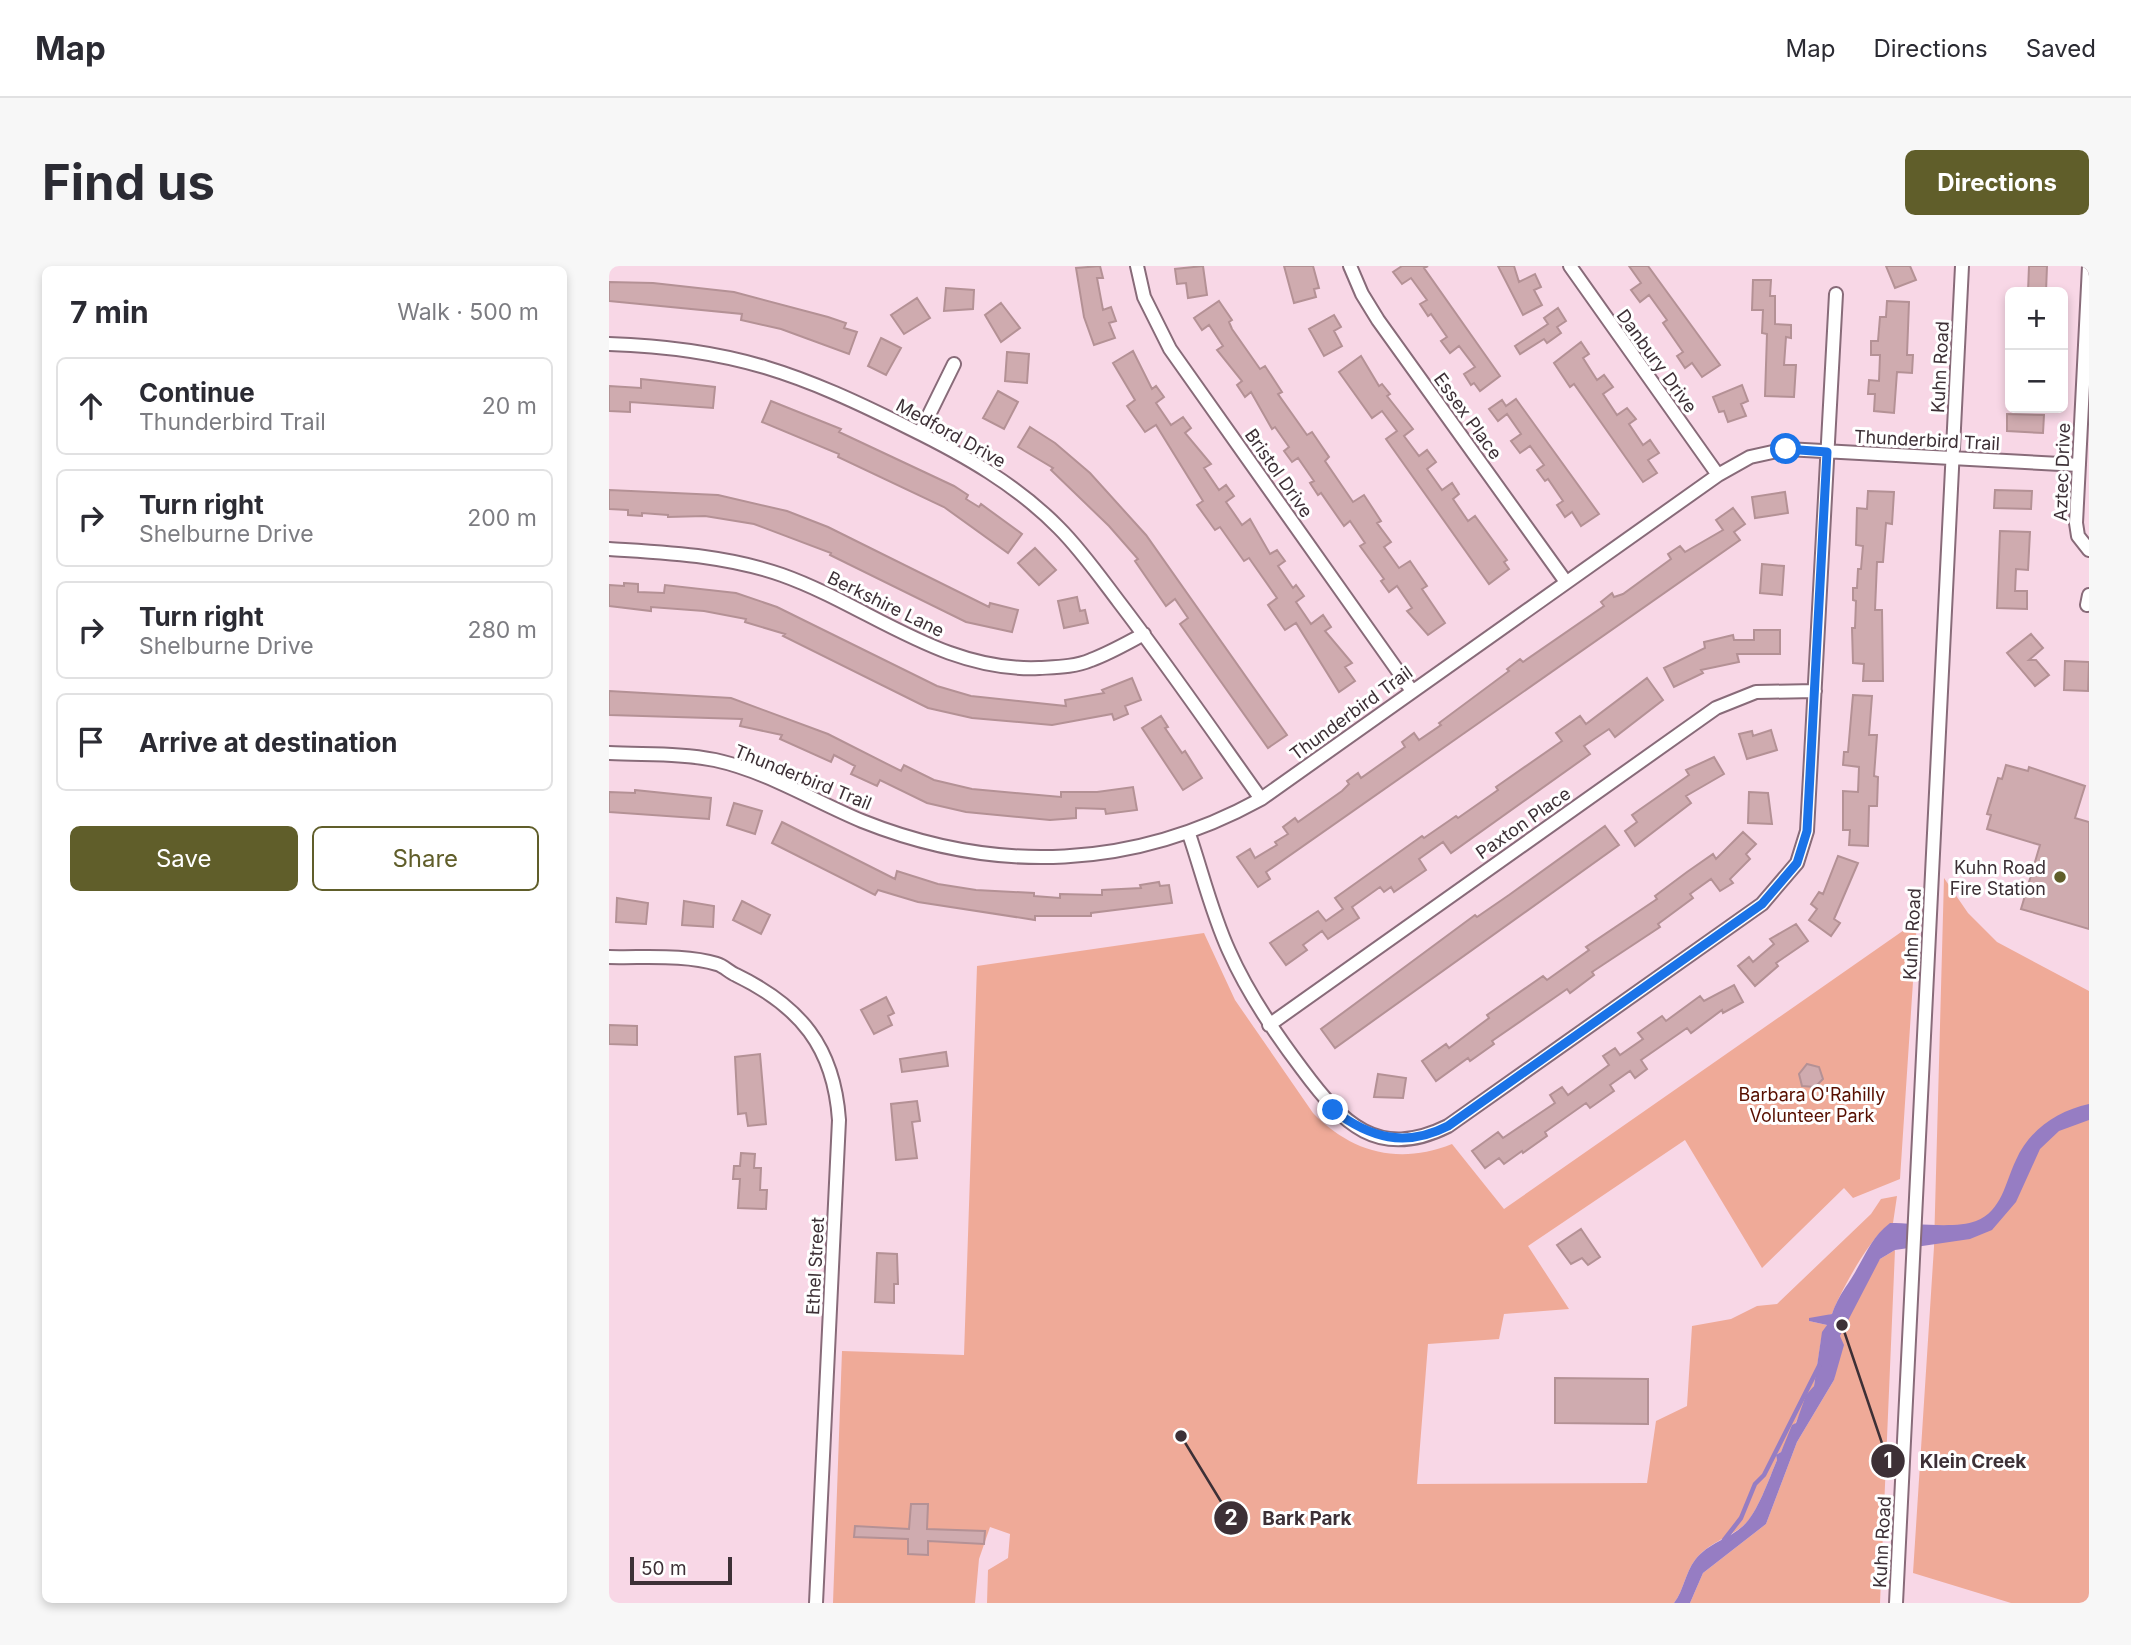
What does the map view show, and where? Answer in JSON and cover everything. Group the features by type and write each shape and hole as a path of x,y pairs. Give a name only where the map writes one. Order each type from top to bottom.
{"street":[{"name":"Bristol Drive","path":"1137,266 1144,298 1170,349 1412,691"},
{"name":"Essex Place","path":"1350,266 1362,294 1378,320 1566,582"},
{"name":"Danbury Drive","path":"1570,266 1718,475"},
{"name":"Kuhn Road","path":"1896,1603 1962,266"},
{"name":"Aztec Drive","path":"2089,266 2076,529 2089,550"},
{"path":"1189,834 1227,948 1269,1025 1333,1110 1362,1130 1385,1138 1416,1138 1448,1126 1740,919 1777,889 1797,863 1807,831 1836,294"},
{"name":"Medford Drive","path":"609,344 677,347 741,358 808,380 920,433 990,471 1048,517 1078,548 1144,634 1261,799"},
{"path":"920,433 954,364"},
{"name":"Thunderbird Trail","path":"609,753 723,763 863,821 921,840 972,851 1035,857 1085,856 1134,849 1189,834 1261,799 1735,464 1767,452 1786,449 2079,465"},
{"name":"Berkshire Lane","path":"609,550 704,555 761,568 831,596 945,653 985,665 1022,669 1058,667 1089,661 1144,634"},
{"name":"Paxton Place","path":"1269,1025 1716,708 1756,692 1815,691"},
{"name":"Ethel Street","path":"609,957 697,961 719,965 769,992 800,1017 827,1062 838,1099 839,1120 816,1603"}],"green space":[{"path":"1944,878 1968,913 1997,942 2089,991 2089,1603 2011,1603 1913,1573 1934,1247"},
{"name":"Barbara O'Rahilly Volunteer Park","path":"1917,921 1900,1179 1853,1198 1844,1188 1762,1268 1685,1140 1528,1246 1569,1309 1504,1314 1499,1339 1428,1344 1417,1484 1647,1483 1656,1421 1687,1406 1692,1326 1731,1319 1757,1306 1777,1304 1871,1214 1881,1199 1897,1196 1893,1223 1876,1237 1867,1249 1832,1314 1809,1321 1827,1325 1821,1340 1814,1386 1781,1452 1776,1455 1777,1460 1758,1505 1743,1526 1706,1549 1695,1560 1674,1603 987,1603 988,1570 1008,1558 1010,1534 990,1527 979,1559 975,1603 833,1603 842,1351 964,1355 977,966 1204,933 1235,1000 1313,1113 1328,1127 1360,1146 1395,1154 1413,1154 1452,1144 1504,1209"},
{"path":"1895,1250 1880,1603 1690,1603 1703,1573 1766,1524 1797,1442 1834,1380 1840,1336 1870,1271 1880,1259"}],"shaded area":[{"path":"2089,1104 2089,1120 2059,1131 2040,1149 2016,1202 1992,1230 1970,1239 1895,1250 1880,1259 1840,1336 1844,1345 1834,1380 1797,1442 1766,1524 1703,1573 1690,1603 1674,1603 1689,1570 1700,1554 1743,1526 1758,1505 1777,1460 1776,1455 1781,1452 1806,1395 1814,1386 1822,1332 1827,1325 1809,1321 1809,1318 1832,1314 1841,1294 1879,1233 1890,1223 1957,1225 1985,1216 2002,1195 2022,1149 2036,1131 2066,1111"}],"building":[{"path":"1100,266 1103,278 1097,278 1103,310 1111,307 1116,321 1109,323 1115,338 1094,345 1084,317 1076,268"},
{"path":"1203,266 1207,295 1188,298 1186,283 1177,284 1175,269"},
{"path":"1284,266 1313,266 1319,288 1314,289 1316,297 1294,303"},
{"path":"1402,266 1428,266 1424,268 1500,376 1480,391 1474,383 1471,385 1464,374 1475,367 1459,346 1450,353 1441,341 1447,337 1431,314 1428,316 1420,304 1427,300 1411,278 1402,284 1393,272"},
{"path":"1498,266 1514,266 1519,282 1535,274 1541,287 1534,290 1542,305 1523,315"},
{"path":"1629,266 1648,266 1720,365 1702,377 1692,363 1685,368 1677,356 1683,352 1663,323 1667,320 1649,295 1640,302 1631,290 1641,283"},
{"path":"1886,266 1910,266 1916,280 1895,288"},
{"path":"2029,266 2047,266 2046,287 2028,287"},
{"path":"1753,280 1771,280 1770,296 1775,296 1775,324 1791,325 1791,338 1786,337 1784,365 1796,365 1794,397 1765,396 1767,334 1762,333 1763,310 1752,310"},
{"path":"609,282 653,283 734,292 828,317 846,323 844,328 857,332 849,354 781,329 741,320 742,314 609,301"},
{"path":"946,288 974,290 973,309 944,311"},
{"path":"917,298 930,318 904,334 891,315"},
{"path":"1219,301 1232,320 1229,322 1232,329 1260,369 1265,366 1282,392 1278,394 1307,435 1312,432 1329,457 1325,461 1353,502 1364,495 1381,521 1377,523 1391,542 1384,547 1399,568 1410,561 1427,586 1422,589 1445,623 1428,635 1407,611 1412,608 1397,586 1389,592 1381,581 1384,579 1360,546 1365,543 1350,521 1344,526 1321,493 1318,495 1310,483 1314,481 1298,458 1292,462 1284,451 1289,447 1275,427 1272,429 1251,392 1245,397 1237,385 1242,381 1217,350 1223,346 1209,325 1202,330 1194,318"},
{"path":"1887,301 1909,302 1907,355 1913,355 1912,373 1897,372 1894,413 1874,411 1875,394 1868,394 1869,380 1879,381 1880,355 1871,355 1871,341 1878,341 1880,317 1886,317"},
{"path":"1001,303 1020,328 1001,342 985,315"},
{"path":"1558,308 1566,321 1557,327 1561,333 1547,343 1544,339 1520,354 1515,346 1548,324 1544,318"},
{"path":"1334,315 1341,327 1334,331 1342,346 1324,356 1309,329"},
{"path":"881,338 901,348 886,375 868,366"},
{"path":"1581,342 1589,354 1583,358 1597,380 1604,375 1613,387 1603,394 1617,415 1627,408 1636,419 1629,424 1643,445 1650,440 1659,453 1648,460 1657,473 1643,482 1574,384 1570,387 1554,363"},
{"path":"1133,351 1152,389 1156,386 1164,397 1156,403 1171,425 1183,417 1191,428 1185,433 1211,464 1204,468 1219,490 1226,485 1234,496 1226,502 1242,525 1250,519 1270,554 1277,550 1285,561 1278,566 1293,588 1296,585 1304,596 1296,602 1311,624 1323,615 1331,627 1325,631 1352,663 1345,667 1355,681 1339,692 1296,623 1285,630 1268,605 1277,598 1249,558 1244,561 1220,527 1215,530 1197,505 1203,501 1156,425 1145,432 1127,406 1135,400 1113,363"},
{"path":"1007,352 1029,354 1027,383 1005,381"},
{"path":"1361,356 1379,386 1382,384 1390,394 1387,396 1413,429 1404,436 1419,456 1427,450 1436,462 1427,469 1442,490 1452,483 1459,494 1453,499 1468,521 1475,516 1507,560 1504,562 1509,569 1489,584 1386,439 1397,431 1382,411 1372,418 1339,372"},
{"path":"641,379 715,387 713,408 630,402 630,412 609,411 609,386 641,388"},
{"path":"1742,385 1748,401 1741,404 1746,416 1728,422 1724,411 1719,412 1713,397"},
{"path":"998,391 1018,402 1004,429 983,418"},
{"path":"1516,399 1599,514 1581,526 1572,512 1565,517 1557,505 1563,501 1548,479 1545,481 1537,470 1544,465 1530,446 1520,453 1511,441 1521,434 1507,414 1498,421 1489,409 1502,400 1506,406"},
{"path":"771,401 841,429 839,432 954,486 968,495 966,499 979,507 981,504 1022,534 1008,553 944,507 838,457 839,454 762,422"},
{"path":"2007,414 2044,415 2043,433 2007,431"},
{"path":"1030,427 1055,443 1090,473 1146,535 1287,735 1268,748 1180,624 1188,618 1175,599 1166,606 1135,561 1138,559 1109,526 1051,470 1053,468 1018,447"},
{"path":"609,490 718,495 787,511 828,527 989,607 990,603 1018,610 1012,632 966,622 830,555 831,553 754,524 705,516 668,517 642,513 642,516 628,515 628,510 609,509"},
{"path":"1995,490 2032,491 2031,509 1994,508"},
{"path":"1868,491 1894,492 1892,524 1886,523 1883,562 1877,562 1875,610 1882,610 1883,681 1863,681 1864,664 1853,663 1852,628 1855,628 1856,601 1853,600 1853,588 1857,588 1863,546 1856,545 1857,508 1867,509"},
{"path":"1785,492 1788,513 1755,518 1752,497"},
{"path":"1733,508 1745,524 1734,532 1740,540 1266,872 1270,879 1258,887 1237,857 1250,849 1255,858 1277,845 1275,842 1288,834 1283,827 1295,818 1298,822 1342,791 1349,784 1347,781 1358,773 1361,778 1405,747 1402,742 1414,733 1419,740 1441,725 1439,723 1509,671 1507,669 1520,659 1523,662 1604,606 1601,602 1612,593 1614,597 1623,594 1671,559 1668,554 1680,546 1685,552 1723,530 1716,520"},
{"path":"2000,531 2030,532 2028,570 2016,569 2015,591 2027,591 2027,609 1997,608"},
{"path":"1035,548 1056,570 1039,585 1018,563"},
{"path":"1762,564 1784,566 1782,595 1760,593"},
{"path":"624,583 638,584 638,592 664,593 665,585 736,593 777,607 937,686 971,696 1066,706 1065,700 1104,693 1102,690 1132,678 1141,700 1125,706 1128,714 1114,720 1112,714 1052,725 972,718 928,708 783,636 785,634 745,622 746,619 704,611 651,607 651,611 609,606 609,585 624,586"},
{"path":"1077,597 1080,611 1085,610 1088,623 1064,628 1058,601"},
{"path":"1754,630 1780,630 1780,654 1737,654 1739,662 1701,670 1703,673 1674,687 1664,668 1705,648 1704,642 1733,635 1734,640 1754,640"},
{"path":"2031,634 2043,648 2029,660 2036,660 2049,675 2035,686 2007,653"},
{"path":"2065,661 2089,662 2088,691 2064,690"},
{"path":"1647,678 1663,700 1615,737 1609,729 1584,746 1590,754 1451,853 1443,842 1419,859 1426,870 1394,892 1391,887 1384,892 1380,887 1352,907 1359,918 1328,939 1322,931 1303,945 1307,950 1286,965 1270,943 1318,911 1326,921 1343,909 1335,898 1422,836 1424,838 1456,816 1458,818 1498,790 1496,787 1562,741 1556,733 1580,716 1586,724"},
{"path":"609,691 731,698 828,734 901,771 904,765 934,780 972,789 1061,797 1061,792 1097,792 1133,787 1137,810 1106,814 1105,809 1076,808 1076,818 1050,820 966,812 927,803 880,780 877,786 851,774 855,766 834,755 831,762 780,739 782,735 740,726 742,719 609,715"},
{"path":"1853,695 1872,696 1869,735 1877,735 1874,776 1878,777 1877,806 1869,806 1868,846 1849,845 1850,830 1843,830 1843,791 1858,792 1859,767 1843,765 1844,752 1848,752"},
{"path":"1161,716 1168,727 1165,728 1182,753 1185,751 1202,778 1183,790 1142,728"},
{"path":"1771,730 1777,750 1747,759 1739,734 1752,731 1753,736"},
{"path":"1714,757 1724,774 1686,796 1691,803 1635,846 1625,831 1637,822 1632,815 1689,775 1686,770"},
{"name":"Kuhn Road Fire Station","path":"2006,765 2028,771 2029,767 2085,786 2075,818 2089,822 2089,929 2021,909 2040,845 1987,829 1991,815 1987,814 1998,778 2002,779"},
{"path":"635,790 711,798 709,819 609,812 609,792 635,793"},
{"path":"1749,792 1768,793 1772,824 1748,823"},
{"path":"734,803 762,811 755,834 727,825"},
{"path":"782,822 895,879 897,871 938,884 1060,898 1060,894 1102,895 1102,890 1141,888 1140,885 1159,882 1160,886 1169,885 1172,903 1091,913 1091,916 1035,916 1035,920 918,902 878,890 875,895 772,843"},
{"path":"1605,826 1619,845 1335,1048 1321,1029 1475,915 1477,917"},
{"path":"1743,832 1756,844 1746,854 1750,859 1730,879 1733,883 1720,891 1711,879 1690,894 1693,898 1658,924 1660,927 1592,972 1594,975 1570,993 1567,989 1492,1041 1494,1044 1470,1061 1468,1058 1436,1081 1422,1061 1446,1044 1449,1048 1489,1018 1487,1015 1543,976 1547,980 1589,950 1586,947 1657,899 1655,896 1687,872 1713,854 1716,859"},
{"path":"1838,856 1858,863 1834,919 1840,923 1831,936 1809,920 1817,909 1811,904 1819,892 1823,894"},
{"path":"617,898 648,903 646,924 616,922"},
{"path":"684,901 714,906 713,927 682,925"},
{"path":"742,901 770,915 761,934 733,920"},
{"path":"1796,924 1808,941 1776,963 1778,966 1755,986 1738,966 1749,957 1753,962 1774,944 1770,939"},
{"path":"1734,985 1743,1002 1723,1013 1722,1010 1691,1033 1687,1028 1641,1060 1647,1069 1635,1078 1630,1071 1610,1085 1614,1091 1590,1108 1586,1103 1545,1132 1547,1136 1523,1153 1522,1151 1504,1164 1499,1158 1485,1168 1472,1151 1498,1132 1503,1138 1555,1103 1550,1095 1562,1087 1568,1095 1609,1065 1603,1056 1615,1048 1620,1055 1643,1039 1638,1033 1662,1016 1666,1021 1700,996 1704,1001"},
{"path":"886,997 894,1013 888,1016 892,1025 874,1034 861,1010"},
{"path":"609,1025 637,1026 637,1045 609,1044"},
{"path":"946,1052 948,1066 902,1072 900,1059"},
{"path":"760,1054 766,1124 748,1126 746,1113 738,1114 735,1057"},
{"path":"1807,1064 1819,1067 1823,1079 1815,1087 1802,1086 1799,1074"},
{"path":"1378,1074 1406,1078 1403,1098 1374,1097"},
{"path":"917,1101 920,1121 912,1122 917,1158 896,1160 891,1104"},
{"path":"741,1153 755,1154 754,1168 761,1168 760,1190 767,1190 766,1209 738,1208 740,1179 733,1179 734,1166 740,1166"},
{"path":"1581,1229 1600,1257 1588,1265 1582,1258 1571,1264 1557,1245"},
{"path":"877,1253 897,1254 898,1284 894,1284 894,1303 875,1302"},
{"path":"1555,1378 1648,1379 1648,1424 1555,1423"},
{"path":"911,1504 928,1504 927,1529 985,1531 984,1544 928,1541 928,1555 908,1554 908,1539 854,1537 855,1526 909,1529"}],"waterway":[{"path":"1724,1540 1741,1518 1755,1484 1764,1475 1819,1366"}],"place":[{"name":"Kuhn Road Fire Station","path":"2060,877"},
{"name":"Klein Creek","path":"1842,1325"},
{"name":"Bark Park","path":"1181,1436"}],"route":[{"path":"1333,1110 1362,1130 1385,1138 1416,1138 1448,1126 1762,904 1797,863 1807,831 1827,452 1786,449"}]}
